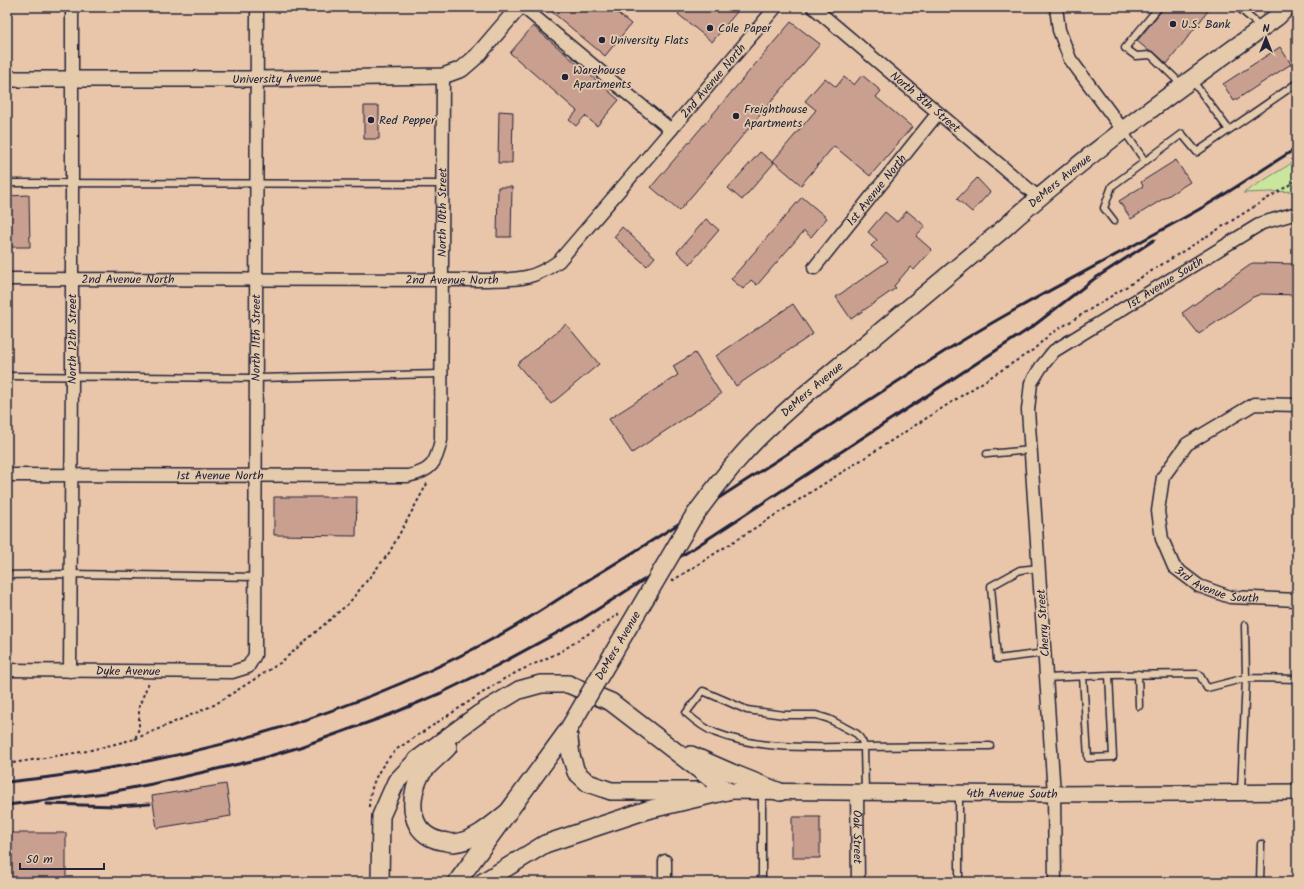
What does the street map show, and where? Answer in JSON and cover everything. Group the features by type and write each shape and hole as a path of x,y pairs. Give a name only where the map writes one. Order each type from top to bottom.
{"main road":[{"name":"DeMers Avenue","path":"456,882 568,730 692,519 715,486 743,454 800,399 1002,230 1038,197 1123,130 1277,17 1287,7"},
{"path":"380,882 381,816 396,782 418,759 479,714 519,690 541,684 568,684 611,702 727,791"},
{"path":"479,714 421,775 413,792 412,812 419,827 430,838 453,843 485,831 509,811"},
{"path":"568,730 571,756 576,772 588,783 611,791 727,791"},
{"path":"653,735 703,761 780,792"},
{"path":"483,882 545,844 647,810 727,791"}],"street":[{"name":"North 12th Street","path":"70,671 72,7"},
{"name":"North 11th Street","path":"248,667 255,655 258,7"},
{"name":"University Avenue","path":"7,78 257,79 443,76 462,68 477,56 519,7"},
{"path":"523,7 670,130"},
{"name":"2nd Avenue North","path":"7,279 516,280 532,277 559,262 776,7"},
{"name":"North 8th Street","path":"813,7 1038,197"},
{"path":"1056,7 1059,30 1070,59 1123,130"},
{"name":"North 10th Street","path":"431,466 438,455 441,440 443,76"},
{"name":"1st Avenue North","path":"814,268 938,113"},
{"name":"1st Avenue South","path":"1041,367 1054,351 1262,223 1297,213"},
{"name":"Cherry Street","path":"1041,367 1031,382 1028,410 1054,794 1055,882"},
{"name":"3rd Avenue South","path":"1297,405 1254,404 1187,444 1163,477 1158,510 1162,539 1174,567 1199,586 1230,597 1297,600"},
{"name":"1st Avenue North","path":"7,475 408,476 421,473 431,466"},
{"name":"Dyke Avenue","path":"7,670 232,672 248,667"},
{"name":"4th Avenue South","path":"727,791 1054,794 1297,792"},
{"name":"Oak Street","path":"858,882 861,792"},
{"path":"665,861 665,882"}],"lane":[{"path":"1159,7 1125,48 1136,56 1151,55 1187,83 1230,130"},
{"path":"1238,7 1262,28"},
{"path":"1114,221 1104,208 1112,186 1145,161 1182,134 1197,152 1297,83"},
{"path":"1123,130 1145,161"},
{"path":"7,183 442,184"},
{"path":"7,376 256,378 441,374"},
{"path":"987,454 1031,450"},
{"path":"1039,568 1020,570 991,586 997,659 1045,653"},
{"path":"7,575 70,574 256,577"},
{"path":"1241,792 1246,678 1246,625"},
{"path":"1138,674 1139,706"},
{"path":"1046,678 1138,674 1199,674 1207,688 1246,678 1297,679"},
{"path":"1083,676 1088,758 1113,757 1110,675"},
{"path":"861,792 864,747 862,741 857,734 829,719 816,716 784,715 747,710 703,691 686,713 695,722 716,733 744,741 776,746 864,747 990,746"},
{"path":"762,792 762,882"},
{"path":"959,793 959,882"},
{"path":"1260,882 1261,844"}],"path":[{"path":"667,584 1033,350 1049,335 1297,180"},
{"path":"7,764 86,751 135,739 214,705 280,663 349,603 389,553 434,472 431,466"},
{"path":"369,809 371,789 374,780 386,759 397,749 502,680 560,652 620,614"},
{"path":"135,739 139,728 139,706 148,687 151,671"}],"green space":[{"path":"1297,160 1297,191 1243,193"}],"building":[{"name":"University Flats","path":"546,7 610,7 631,24 605,56"},
{"name":"Cole Paper","path":"684,7 741,7 712,42 678,14"},
{"name":"U.S. Bank","path":"1163,7 1211,7 1167,64 1154,52 1149,51 1137,41"},
{"name":"Freighthouse Apartments","path":"791,22 820,44 679,211 651,187"},
{"name":"Warehouse Apartments","path":"533,26 619,100 597,126 585,116 576,126 569,120 577,111 510,53"},
{"path":"1280,47 1291,64 1234,101 1223,84"},
{"path":"862,75 881,91 876,97 912,127 870,176 834,146 801,185 773,161 816,110 805,101 825,78 836,87 844,77 854,85"},
{"name":"Red Pepper","path":"364,106 379,106 379,139 364,139"},
{"path":"499,111 513,112 512,163 498,163"},
{"path":"760,152 774,163 742,200 728,188"},
{"path":"1176,160 1190,182 1131,219 1119,201 1143,186 1141,182"},
{"path":"977,178 990,192 972,212 957,199"},
{"path":"498,187 512,187 511,237 497,237"},
{"path":"29,195 30,247 7,247 7,196"},
{"path":"802,197 827,218 811,237 804,231 757,285 751,280 743,289 731,279"},
{"path":"907,211 925,226 916,236 932,250 914,270 910,267 894,286 896,288 851,319 836,297 888,261 871,246 877,240 868,232 885,212 897,222"},
{"path":"706,219 719,230 690,264 677,252"},
{"path":"622,227 655,257 647,266 614,237"},
{"path":"1253,263 1297,264 1297,295 1261,294 1253,297 1199,334 1182,313"},
{"path":"793,304 813,334 736,386 716,356"},
{"path":"566,324 599,364 551,404 517,364"},
{"path":"695,353 721,394 632,453 609,419 678,375 673,366"},
{"path":"274,497 357,497 356,536 274,535"},
{"path":"226,784 231,816 157,828 152,796"},
{"path":"792,817 820,817 820,858 792,858"},
{"path":"7,833 66,833 66,882 7,882"}],"railway":[{"path":"7,782 132,764 193,751 254,735 314,717 373,695 431,670 501,635 528,619 763,470 931,360 996,320 1198,210 1297,148"},
{"path":"7,805 105,793 152,784 256,760 300,747 389,715 441,693 496,666 579,621 697,546 1032,327 1094,279 1154,240"},
{"path":"47,804 116,806 150,804"}],"place":[{"name":"U.S. Bank","path":"1173,24"},
{"name":"Cole Paper","path":"710,28"},
{"name":"University Flats","path":"602,40"},
{"name":"Warehouse Apartments","path":"565,77"},
{"name":"Freighthouse Apartments","path":"736,116"},
{"name":"Red Pepper","path":"371,120"}]}
